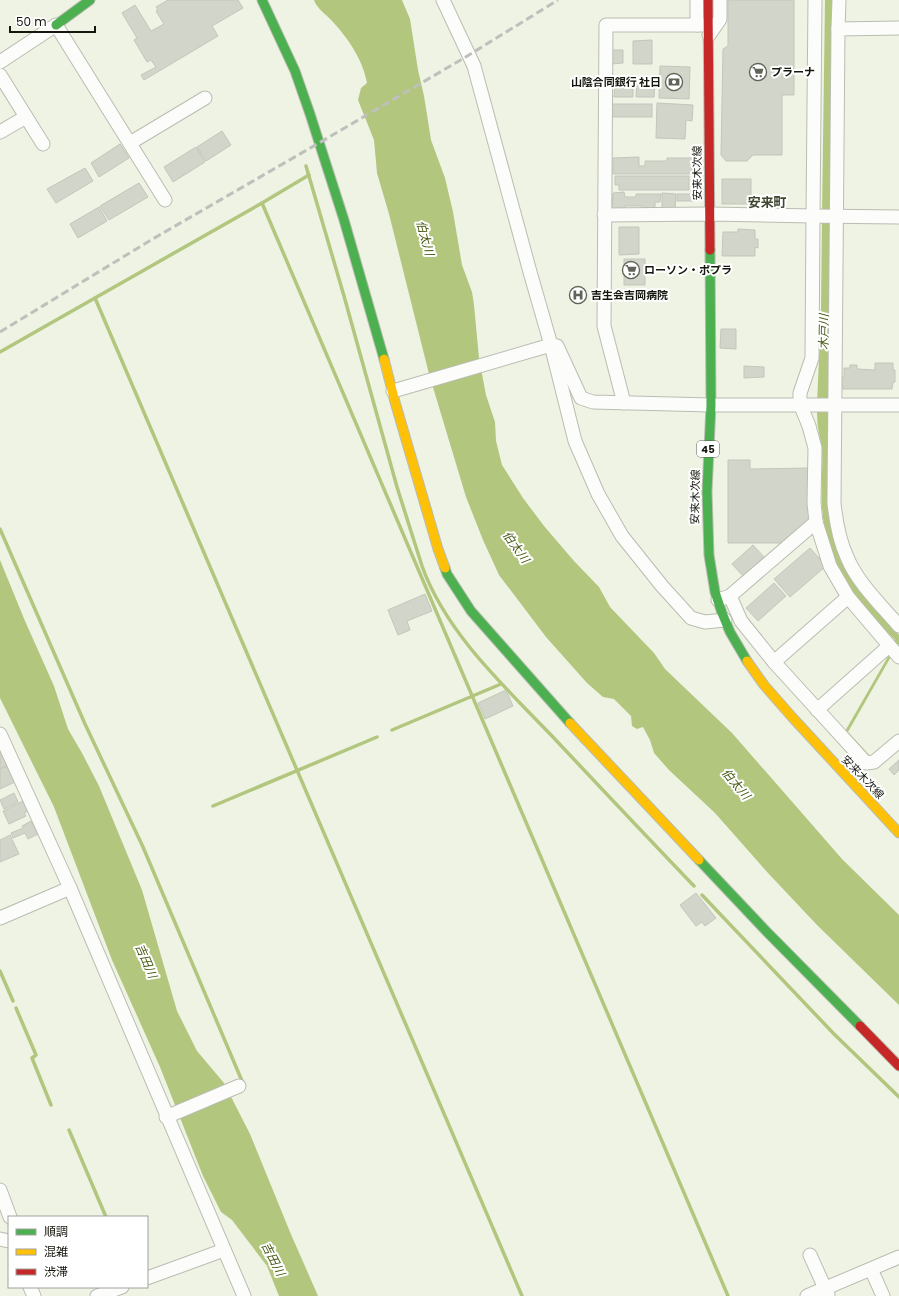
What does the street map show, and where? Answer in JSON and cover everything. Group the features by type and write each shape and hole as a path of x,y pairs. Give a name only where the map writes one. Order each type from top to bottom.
{"street":[{"path":"0,62 56,25 90,0"},
{"path":"262,0 295,70 347,228 370,308 397,390 397,409 438,549 448,574 471,611 581,734 767,932 899,1066"},
{"path":"443,0 474,66 530,272 548,347 575,441 598,494 622,536 662,586 691,618 705,622 725,620"},
{"path":"697,0 704,29"},
{"name":"安来木次線","path":"708,0 704,29 709,214 710,404 707,537 715,591 724,598 725,620 742,654 771,695 829,760 899,832"},
{"path":"624,403 604,326 606,25 704,29 720,19 720,0"},
{"path":"815,0 826,216 827,405 837,529 847,558 863,584 899,626"},
{"path":"839,0 826,216 812,358 800,393 800,404 809,426 815,448 814,503 816,522 830,566 848,597 899,657"},
{"path":"56,25 165,200"},
{"path":"838,29 899,28"},
{"path":"0,75 43,144"},
{"path":"130,143 205,98"},
{"path":"0,132 26,117"},
{"path":"604,215 709,214 899,217"},
{"path":"397,390 548,347 557,346 581,398 593,402 899,405"},
{"path":"816,522 724,598 774,662 866,763 874,762 899,741"},
{"path":"774,662 848,597"},
{"path":"817,710 889,646"},
{"path":"0,734 70,888 244,1296"},
{"path":"0,918 70,888"},
{"path":"168,1116 237,1087"},
{"path":"0,1190 10,1216"},
{"path":"148,1278 224,1250"},
{"path":"810,1255 826,1292"},
{"path":"807,1296 826,1292 871,1269 899,1257"},
{"path":"871,1269 882,1296"},
{"path":"97,1296 119,1288"}],"water":[{"name":"伯太川","path":"314,0 402,0 410,19 431,140 445,178 453,212 462,265 472,292 479,358 486,395 495,422 496,441 502,465 523,498 544,526 599,587 610,607 654,653 665,669 732,733 842,859 899,915 899,1005 817,925 768,873 715,813 669,770 654,753 650,740 643,727 637,729 632,726 631,716 614,699 603,697 587,683 546,637 499,575 466,497 429,374 389,214 377,173 374,140 358,100 361,88 367,83 365,74 349,42 330,18 319,9"},
{"path":"825,0 833,0 832,215 822,215"},
{"name":"木戸川","path":"822,217 831,217 829,404 817,404 821,313"},
{"path":"817,406 829,406 829,502 856,583 882,617 899,635 899,644 896,648 894,646 895,640 867,610 845,580 829,547 822,507 822,449 818,426"},
{"name":"吉田川","path":"0,560 54,686 68,729 99,786 142,890 177,1011 197,1051 224,1083 250,1134 318,1296 279,1296 267,1266 232,1220 221,1212 203,1176 160,1067 112,960 54,807 0,698"},
{"path":"890,653 892,655 848,732 873,759 868,759 844,733"}],"building":[{"path":"168,0 238,0 243,8 212,26 218,36 144,80 141,75 156,67 151,60 147,62 134,40 137,38 122,13 135,5 151,31 164,24 156,11 158,10 156,7"},
{"name":"プラーナ","path":"728,0 794,0 794,95 782,95 782,155 753,155 747,161 726,161 721,155 723,49 728,46"},
{"path":"652,40 652,64 633,64 633,41"},
{"path":"611,50 623,50 623,63 611,64"},
{"name":"山陰合同銀行 社日","path":"660,66 690,67 689,99 659,98"},
{"path":"615,79 633,79 633,97 614,97"},
{"path":"637,79 655,80 654,97 636,97"},
{"path":"657,103 693,105 692,121 686,120 685,139 656,138"},
{"path":"612,104 652,104 652,117 612,117"},
{"path":"222,131 231,145 206,161 197,147"},
{"path":"120,144 129,158 99,177 91,163"},
{"path":"196,147 205,162 173,182 164,167"},
{"path":"639,157 639,166 645,166 645,161 667,161 667,158 692,158 692,174 613,174 613,158"},
{"path":"85,168 93,181 56,203 47,189"},
{"path":"615,176 689,176 689,190 619,190 619,185 615,185"},
{"path":"722,179 751,179 751,204 722,204"},
{"path":"139,183 148,197 109,220 100,206"},
{"path":"624,192 625,197 636,197 636,194 661,194 660,202 655,202 655,209 642,209 642,206 625,206 624,210 612,210 613,193"},
{"path":"662,193 676,194 675,209 662,209"},
{"path":"677,194 693,194 693,201 677,201"},
{"path":"99,207 107,221 78,238 70,224"},
{"path":"619,227 639,227 639,254 619,255"},
{"path":"738,229 755,230 755,239 758,239 758,248 755,247 755,256 722,256 723,232 738,232"},
{"path":"624,259 645,259 645,285 624,285"},
{"path":"721,329 736,329 736,349 720,348"},
{"path":"875,363 893,363 893,370 895,370 895,382 893,382 892,389 843,389 843,385 841,385 841,377 844,377 844,368 850,368 850,365 857,365 857,369 875,370"},
{"path":"744,366 764,367 764,377 744,378"},
{"path":"728,460 750,460 750,469 810,468 811,521 786,543 728,543"},
{"path":"753,545 765,558 744,577 732,564"},
{"path":"810,548 826,566 790,597 774,579"},
{"path":"774,583 786,596 758,621 746,608"},
{"path":"425,594 432,611 407,621 410,630 398,635 388,610"},
{"path":"506,690 513,706 485,719 478,703"},
{"path":"2,752 8,765 0,769 0,753"},
{"path":"899,760 899,770 894,775 889,769"},
{"path":"8,766 15,782 0,789 0,769"},
{"path":"14,793 18,802 4,809 0,800"},
{"path":"23,801 28,811 24,813 26,816 9,824 3,811"},
{"path":"31,821 38,834 28,839 25,833 13,838 11,833 23,828 22,826"},
{"path":"10,835 19,854 0,862 0,840"},
{"path":"696,893 716,918 705,926 702,922 696,926 680,905"}],"waterway":[{"path":"306,166 397,487 422,566 433,590 446,614 461,636 496,678 694,886"},
{"path":"0,352 309,175"},
{"path":"262,203 728,1296"},
{"path":"95,298 522,1296"},
{"path":"0,529 85,724 143,847 242,1081"},
{"path":"392,730 501,684"},
{"path":"213,806 377,737"},
{"path":"702,895 834,1034 899,1097"},
{"path":"0,971 13,1001"},
{"path":"16,1008 36,1055 32,1058 51,1105"},
{"path":"69,1130 106,1216"}],"railway":[{"path":"0,332 151,240 464,58 558,0"}],"traffic: fast":[{"path":"56,25 90,0"},
{"path":"262,0 295,71 310,114 344,220 384,359"},
{"path":"710,250 711,405 707,492 709,555 715,592 722,613 730,632 747,661"},
{"path":"445,568 447,574 471,611 570,723"},
{"path":"699,860 767,932 860,1026"}],"traffic: slow":[{"path":"384,359 395,402 438,549 445,568"},
{"path":"747,661 764,685 792,717 899,833"},
{"path":"570,723 699,860"}],"traffic: jam":[{"path":"708,0 710,250"},
{"path":"860,1026 899,1066"}],"place":[{"name":"プラーナ","path":"758,72"},
{"name":"山陰合同銀行 社日","path":"674,82"},
{"name":"ローソン・ポプラ","path":"631,270"},
{"name":"吉生会吉岡病院","path":"578,295"}],"district":[{"name":"安来町","path":"767,202"}]}
